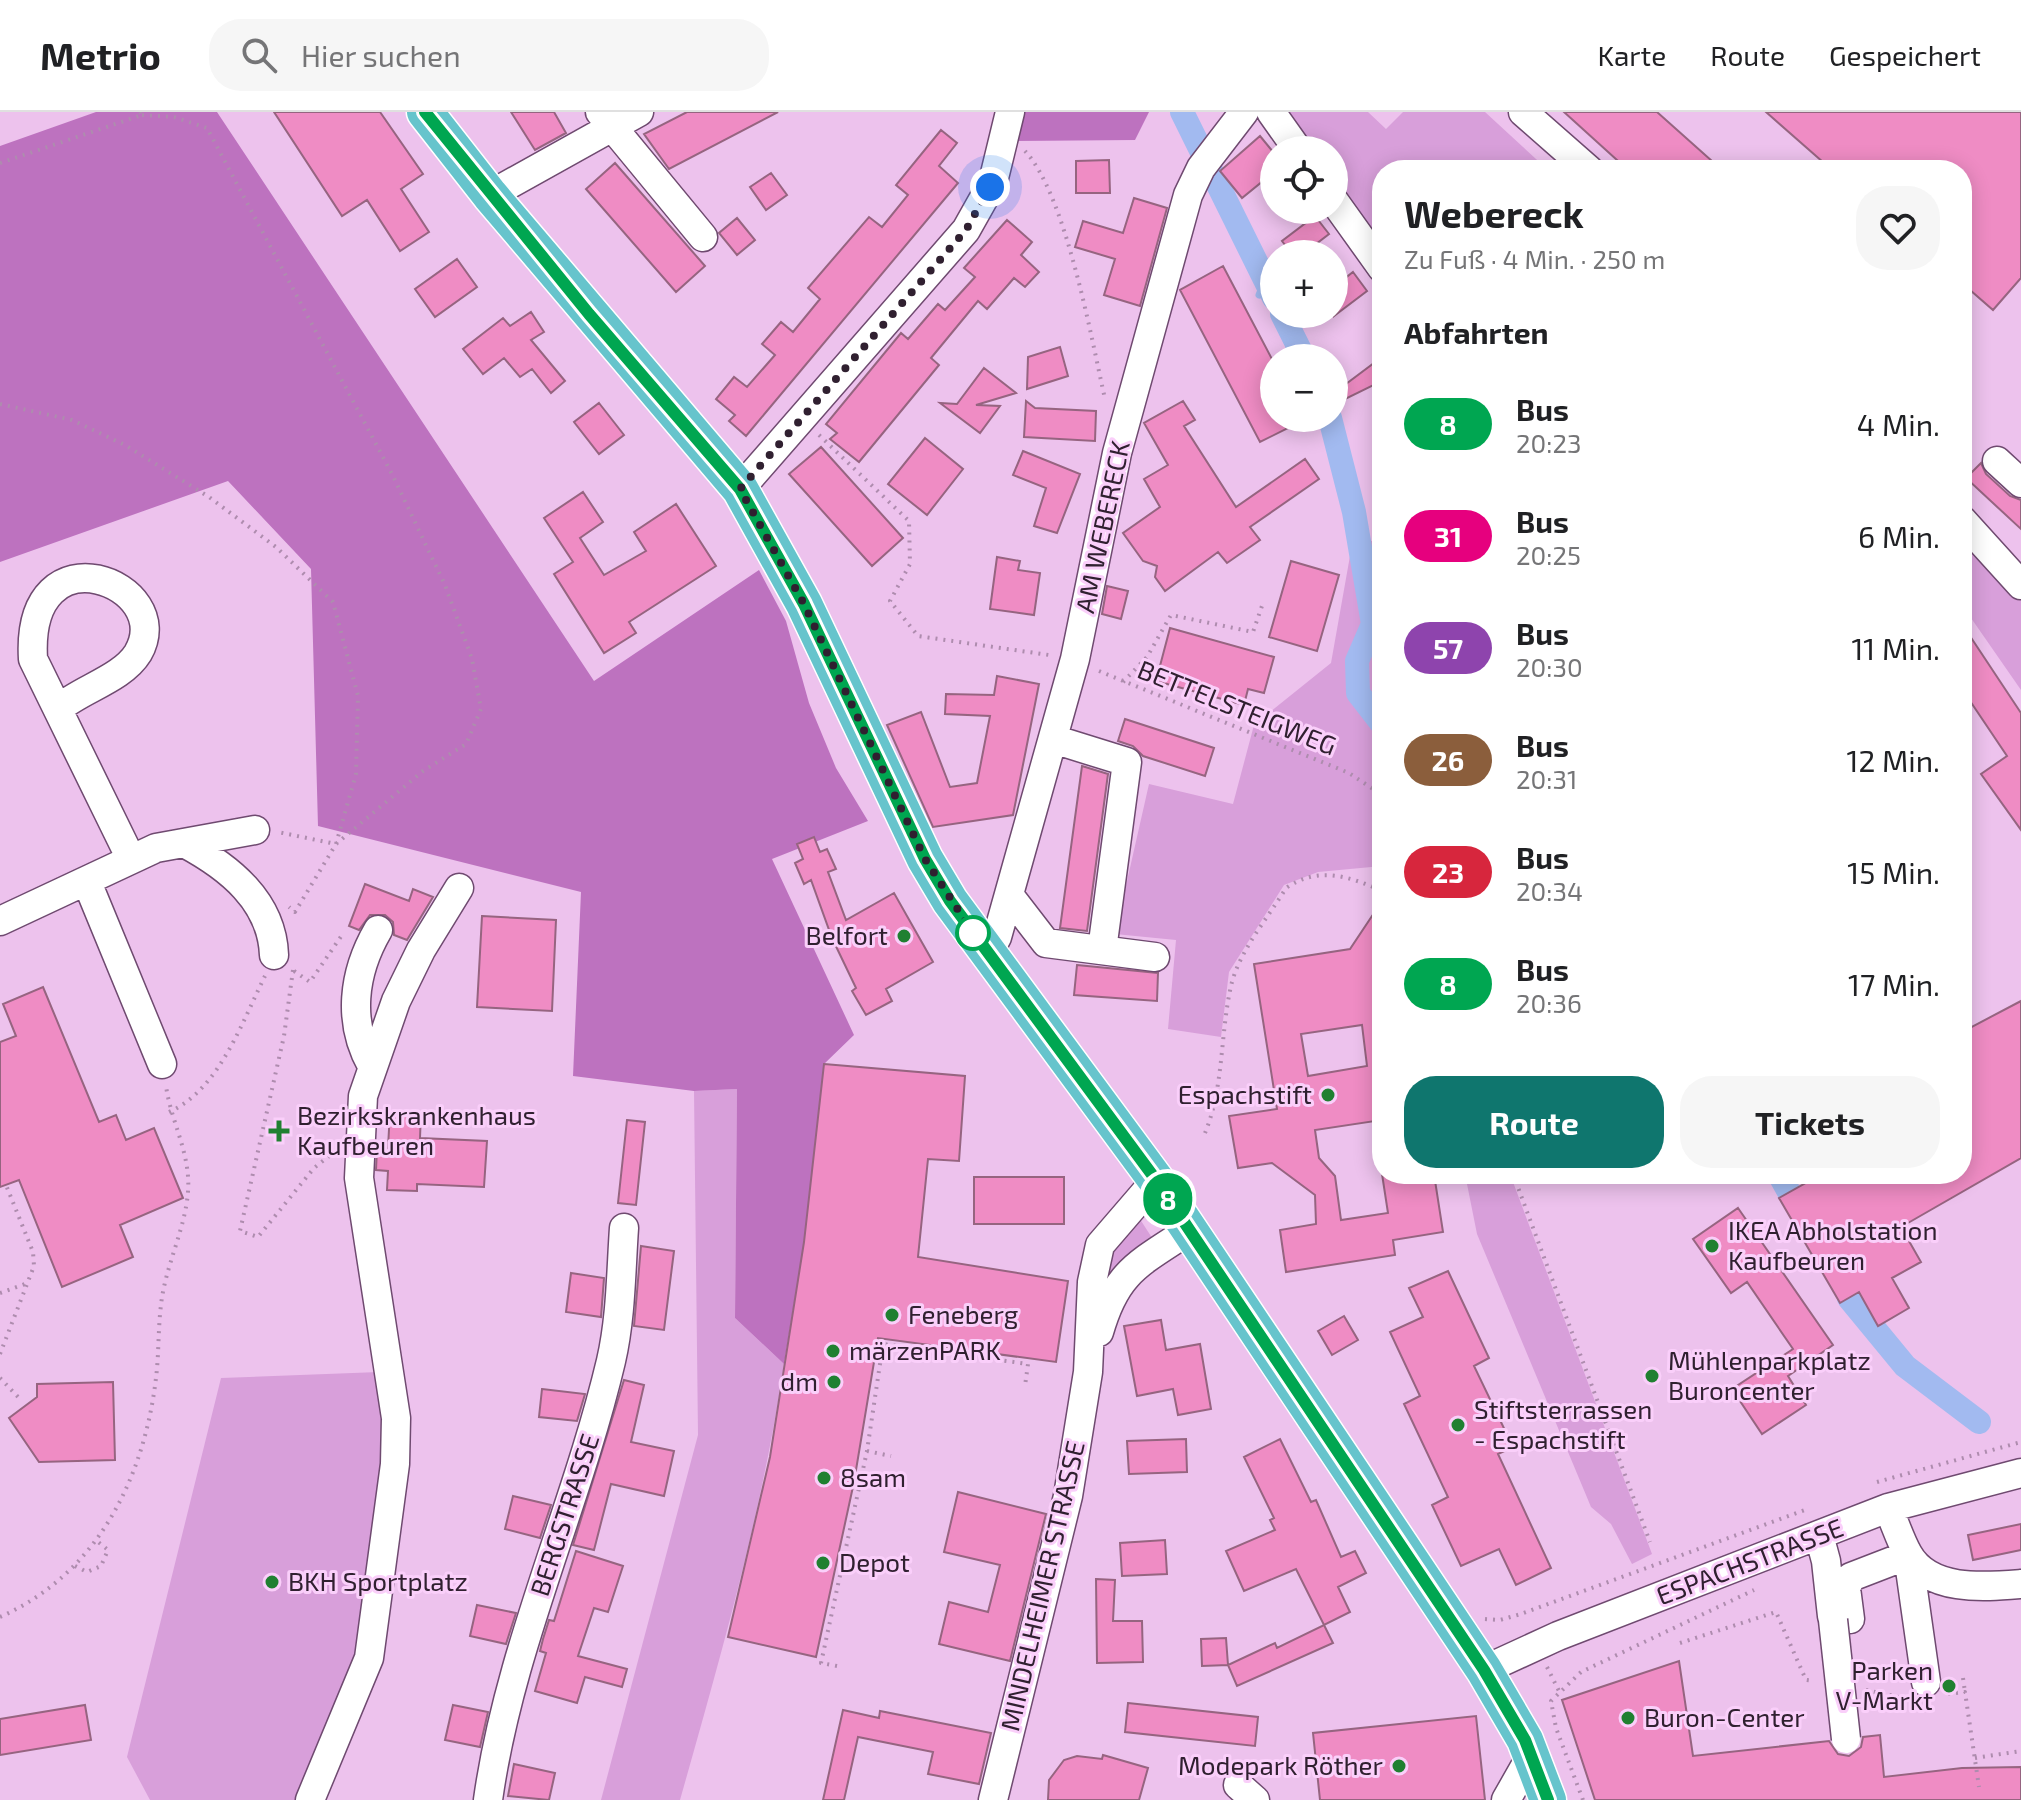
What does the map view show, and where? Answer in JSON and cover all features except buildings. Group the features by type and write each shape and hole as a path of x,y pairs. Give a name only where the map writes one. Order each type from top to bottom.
{"main road":[{"path":"425,112 490,195 740,489 804,604 925,859 988,954 1156,1180 1484,1670 1531,1756 1548,1800"}],"street":[{"path":"490,195 606,120 639,112"},
{"path":"740,489 966,230 993,182 1010,112"},
{"name":"AM WEBERECK","path":"988,954 997,937 1075,659 1117,453 1188,195 1201,168 1244,112"},
{"path":"1271,112 1288,136"},
{"path":"1523,112 1578,160"},
{"path":"606,120 703,237"},
{"path":"1348,221 1372,254"},
{"path":"1997,461 2021,483"},
{"path":"1972,531 2021,585"},
{"path":"58,709 122,670 137,654 144,637 142,613 131,597 114,584 96,579 54,587 35,614 31,632 33,659 131,859"},
{"path":"1053,739 1127,762 1102,950"},
{"path":"0,921 156,848 255,830"},
{"path":"184,843 212,858 238,879 260,906 287,962"},
{"path":"87,882 162,1064"},
{"path":"310,1800 369,1658 395,1464 396,1418 359,1178 363,1096 396,1001 421,950 459,888"},
{"path":"1009,895 1046,943 1155,957"},
{"path":"372,1066 363,1051 354,1018 357,983 374,935"},
{"name":"MINDELHEIMER STRASSE","path":"993,1800 1068,1496 1088,1372 1092,1282 1100,1245 1156,1180"},
{"name":"BERGSTRASSE","path":"488,1800 493,1761 531,1618 583,1465 612,1357 624,1228"},
{"name":"MINDELHEIMER STRASSE","path":"1088,1372 1108,1302 1122,1278 1188,1231"},
{"name":"ESPACHSTRASSE","path":"1484,1670 1812,1522 1888,1508 2021,1473"},
{"path":"1888,1508 1908,1555 1942,1688"},
{"path":"1812,1522 1841,1619 1853,1739"},
{"path":"1908,1555 1924,1573 1938,1580 1987,1587 2021,1584"},
{"path":"1841,1619 1851,1577 1908,1555"},
{"path":"1938,1580 1931,1598 1942,1688"},
{"path":"1506,1800 1531,1756"}],"path":[{"path":"0,163 141,114 174,117 207,128 392,474 445,585 472,659 481,709 466,744 423,771 336,844 255,830"},
{"path":"1005,142 1024,151 1040,167 1075,268 1106,403"},
{"path":"0,404 72,420 125,445 221,505 276,547 333,602 358,696 356,774 336,844 295,912 295,926"},
{"name":"BETTELSTEIGWEG","path":"802,418 909,521 910,564 890,601 918,636 1075,659 1123,682 1349,773 1372,788"},
{"path":"1123,682 1147,657 1171,615 1253,632 1263,603"},
{"path":"1205,1133 1215,1109 1234,976 1286,888 1298,880 1319,875 1346,875 1372,886"},
{"path":"286,904 295,912"},
{"path":"287,962 310,982 342,935 374,935"},
{"path":"169,1112 183,1106 203,1089 237,1030 287,962"},
{"path":"287,962 284,1036 240,1231 258,1237 314,1168 345,1146 359,1146"},
{"path":"0,1617 75,1566 97,1541 119,1508 140,1457 156,1380 161,1303 188,1193 184,1149 179,1127 169,1112 162,1064"},
{"path":"1517,1184 1650,1542"},
{"path":"0,1354 34,1266 33,1252 6,1185"},
{"path":"0,1293 28,1283"},
{"path":"837,1666 821,1663 867,1451 883,1344 1028,1364 1025,1386"},
{"path":"0,1378 21,1400"},
{"path":"1867,1486 2021,1442"},
{"path":"867,1451 891,1456"},
{"path":"1521,1614 1812,1522"},
{"path":"75,1566 87,1572 101,1566 108,1550 97,1541"},
{"path":"1583,1800 1556,1728 1551,1701 1559,1691 1581,1672 1757,1589"},
{"path":"1680,1643 1776,1612 1806,1680 1820,1682"},
{"path":"1860,1689 1903,1700 1942,1688 1975,1758 1979,1787"},
{"path":"1975,1758 2021,1751"}],"shaded area":[{"path":"96,112 217,112 594,681 759,570 786,621 809,703 836,768 868,821 772,859 854,1035 824,1064 804,1242 784,1364 735,1318 737,1089 694,1091 573,1076 581,892 318,826 311,569 228,481 0,562 0,146"},
{"path":"1018,112 1149,112 1135,140 1012,141"},
{"path":"1279,112 1368,112 1386,129 1403,112 1485,112 1537,160 1372,160 1372,235 1348,203 1348,136 1297,136"},
{"path":"1353,539 1372,541 1372,867 1318,872 1284,885 1229,972 1221,1037 1168,1029 1176,940 1115,934 1149,784 1233,804 1254,725 1331,663"},
{"path":"1972,541 2021,594 2021,690 1972,619"},
{"path":"737,1089 735,1318 784,1364 775,1420 739,1584 680,1800 601,1800 698,1435 694,1091"},
{"path":"1467,1184 1514,1184 1652,1554 1632,1564 1611,1524 1591,1507 1477,1234"},
{"path":"1136,1213 1156,1244 1101,1295 1108,1248"},
{"name":"BKH Sportplatz","path":"379,1372 386,1413 369,1620 300,1800 150,1800 127,1757 221,1378"}],"waterway":[{"path":"1182,112 1260,270"},
{"path":"1289,328 1297,344"},
{"path":"1334,432 1354,512 1372,618"},
{"path":"1372,626 1357,661 1358,693 1372,711"},
{"path":"1785,1184 1789,1192"},
{"path":"1849,1298 1905,1366 1979,1422"}],"bus line":[{"name":"8","path":"425,112 589,314 740,489 804,604 925,859 950,901 1156,1180 1308,1412 1484,1670 1525,1740 1548,1800"}],"place":[{"name":"Belfort","path":"904,936"},
{"name":"Espachstift","path":"1328,1095"},
{"name":"Bezirkskrankenhaus Kaufbeuren","path":"279,1131"},
{"name":"IKEA Abholstation Kaufbeuren","path":"1712,1246"},
{"name":"Feneberg","path":"892,1315"},
{"name":"märzenPARK","path":"833,1351"},
{"name":"Mühlenparkplatz Buroncenter","path":"1652,1376"},
{"name":"dm","path":"834,1382"},
{"name":"Stiftsterrassen - Espachstift","path":"1458,1425"},
{"name":"8sam","path":"824,1478"},
{"name":"Depot","path":"823,1563"},
{"name":"BKH Sportplatz","path":"272,1582"},
{"name":"Parken V-Markt","path":"1949,1686"},
{"name":"Buron-Center","path":"1628,1718"},
{"name":"Modepark Röther","path":"1399,1766"}],"route":[{"path":"973,933 925,859 804,604 740,489 966,230 990,187"}]}
